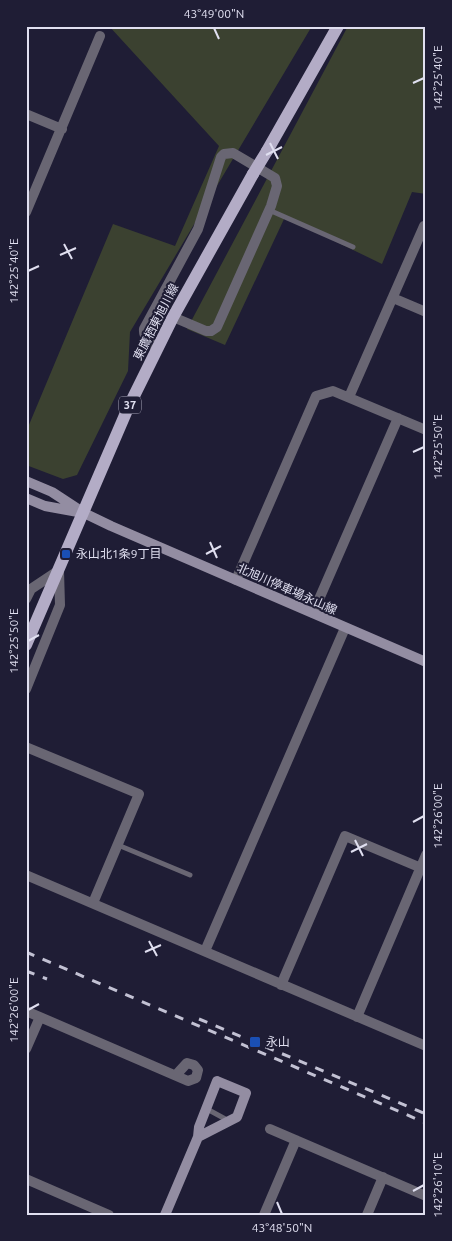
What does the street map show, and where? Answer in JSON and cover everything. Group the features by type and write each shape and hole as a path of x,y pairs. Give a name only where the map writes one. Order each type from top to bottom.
{"main road":[{"name":"東鷹栖東旭川線","path":"26,645 128,408 173,317 338,26"},
{"name":"北旭川停車場永山線","path":"26,481 52,492 84,513 111,526 426,662"},
{"name":"北旭川停車場永山線","path":"26,498 46,506 84,513"},
{"path":"165,1215 198,1137 199,1127 217,1081 246,1093 237,1117 198,1137"}],"street":[{"path":"26,212 100,36"},
{"path":"26,114 62,128"},
{"path":"158,348 143,334 144,328 198,229 221,157 224,154 232,153 275,178 276,186 269,210 217,327 211,331 206,331 173,317"},
{"path":"349,397 424,226 426,226"},
{"path":"393,298 426,312"},
{"path":"236,580 316,396 333,391 426,430"},
{"path":"313,614 398,418"},
{"path":"26,599 31,589 59,571"},
{"path":"26,689 60,606 59,571"},
{"path":"205,951 345,628"},
{"path":"26,747 139,794 92,903"},
{"path":"281,985 345,836 423,868"},
{"path":"357,1017 423,868 426,856"},
{"path":"26,875 426,1046"},
{"path":"26,1011 176,1075"},
{"path":"26,1049 40,1017"},
{"path":"270,1129 426,1196"},
{"path":"264,1215 296,1140"},
{"path":"367,1215 383,1177"},
{"path":"26,1179 109,1215"}],"lane":[{"path":"269,210 353,247"},
{"path":"117,844 190,875"},
{"path":"206,1109 229,1121"}],"green space":[{"path":"109,26 312,26 130,332 128,371 77,475 63,479 26,465 26,432 113,224 175,246 219,146"},
{"path":"348,26 426,26 426,194 412,192 382,264 285,217 225,345 187,329"}],"railway":[{"path":"26,952 426,1123"},
{"path":"26,971 47,979"},
{"path":"199,1019 426,1114"}],"place":[{"name":"永山北1条9丁目","path":"66,554"},
{"name":"永山","path":"255,1042"}]}
